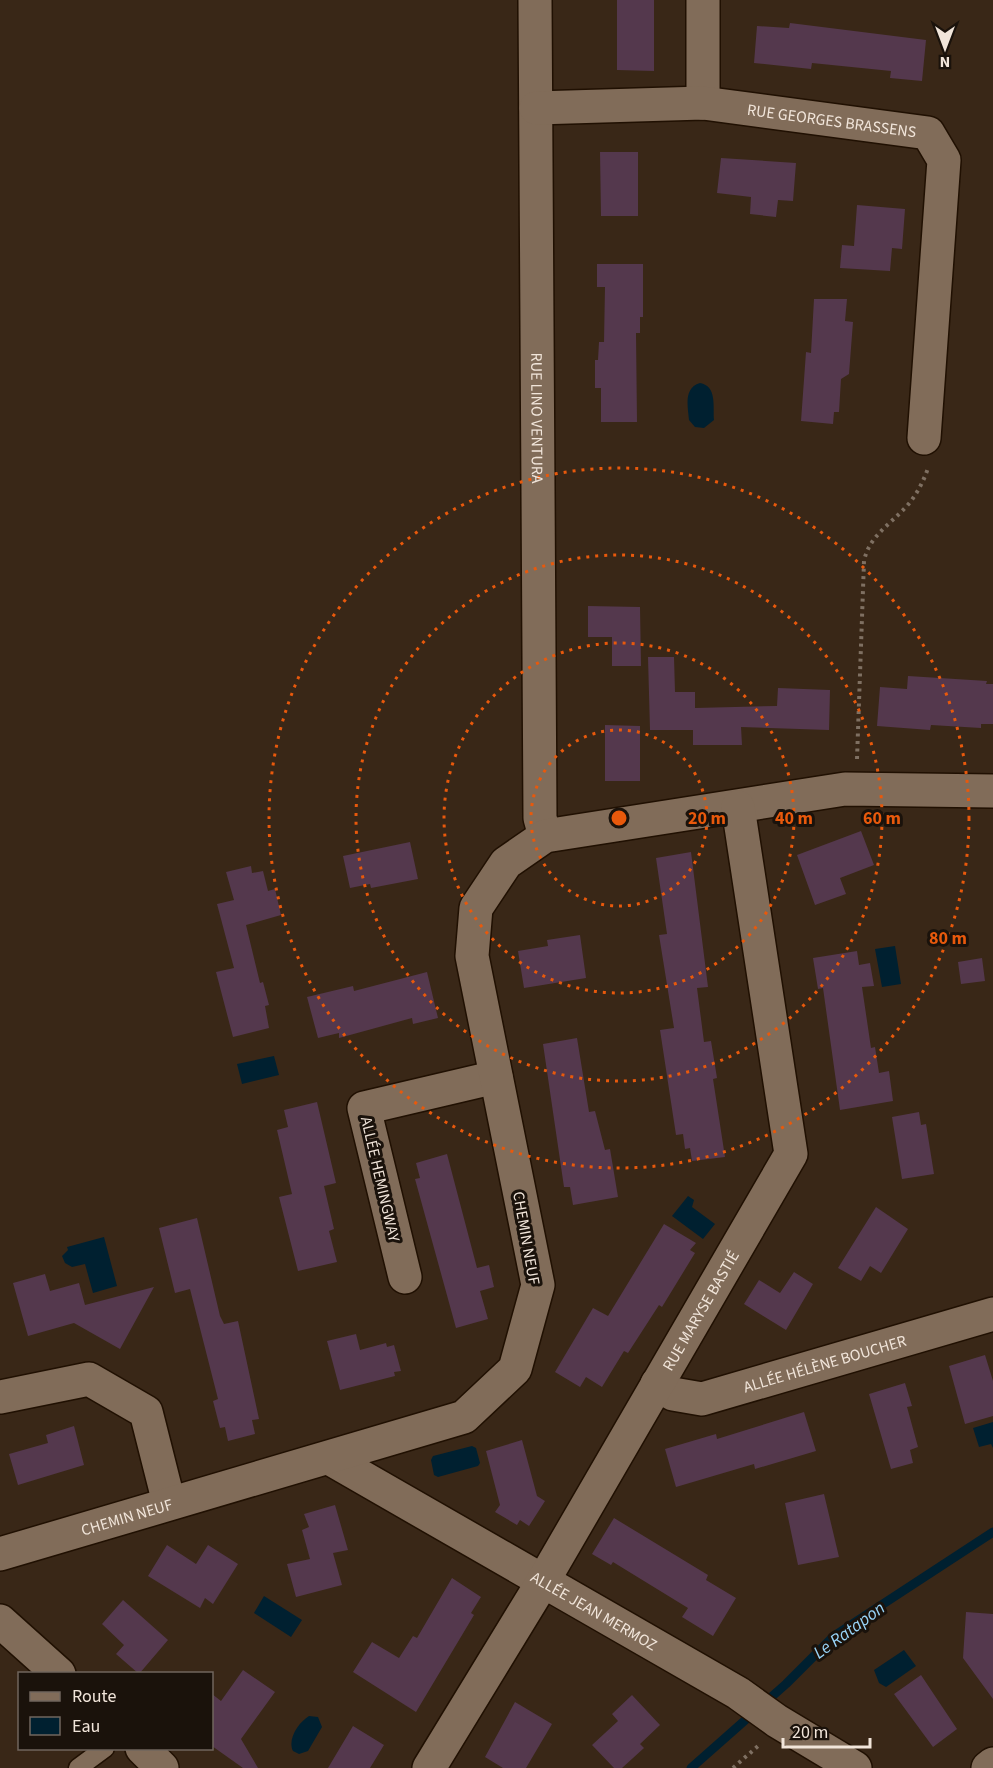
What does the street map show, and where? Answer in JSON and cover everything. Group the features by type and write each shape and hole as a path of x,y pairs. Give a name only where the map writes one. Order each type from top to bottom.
{"street":[{"name":"RUE LINO VENTURA","path":"535,0 540,818 546,836"},
{"path":"703,0 703,103"},
{"name":"RUE GEORGES BRASSENS","path":"536,108 703,103 927,133 944,160 924,438"},
{"path":"546,836 856,789 993,791"},
{"name":"RUE MARYSE BASTIÉ","path":"429,1768 542,1583 791,1154 738,807"},
{"name":"CHEMIN NEUF","path":"0,1554 464,1417 515,1369 538,1285 472,956 476,908 506,863 546,836"},
{"name":"ALLÉE HEMINGWAY","path":"405,1277 364,1108 496,1077"},
{"name":"ALLÉE HÉLÈNE BOUCHER","path":"657,1384 673,1394 702,1399 993,1314"},
{"path":"0,1397 88,1379 146,1412 169,1503"},
{"name":"ALLÉE JEAN MERMOZ","path":"329,1458 542,1583 738,1693 777,1721 855,1768"},
{"path":"0,1621 57,1672"},
{"path":"143,1750 162,1768"},
{"path":"988,1768 993,1764"}],"lane":[{"path":"78,1768 104,1750"}],"path":[{"path":"856,789 864,561 868,545 906,507 923,481 928,467 924,438"}],"water":[{"path":"700,383 712,392 714,403 714,420 704,428 695,427 689,420 688,409 689,393 695,385"},
{"path":"895,946 901,984 882,987 875,949"},
{"path":"274,1056 279,1075 242,1084 237,1064"},
{"path":"688,1196 694,1200 692,1207 715,1224 703,1239 672,1216"},
{"path":"104,1237 117,1286 93,1293 85,1264 72,1267 65,1263 62,1256 68,1250 67,1247"},
{"path":"993,1422 993,1448 991,1444 979,1447 973,1428"},
{"path":"472,1446 476,1448 480,1463 478,1466 438,1477 434,1475 431,1460 433,1456"},
{"path":"264,1596 302,1620 291,1637 254,1613"},
{"path":"904,1650 916,1666 886,1687 879,1683 874,1670"},
{"path":"309,1716 318,1717 322,1727 308,1751 299,1754 293,1751 293,1736 301,1722"}],"building":[{"path":"617,0 654,0 654,71 617,70"},
{"path":"790,23 926,40 922,81 890,78 891,71 812,63 811,69 754,63 757,26 789,28"},
{"path":"600,152 638,152 638,216 601,216"},
{"path":"721,158 796,163 793,201 778,200 776,217 750,214 751,197 717,193"},
{"path":"857,205 905,209 902,249 892,248 890,271 840,268 842,245 854,246"},
{"path":"597,264 643,264 643,317 640,317 640,333 636,333 637,422 601,422 601,388 595,388 595,360 598,360 599,342 604,342 605,287 597,287"},
{"path":"814,299 847,299 845,321 853,322 849,374 841,379 839,412 834,412 833,424 801,421 806,352 811,353"},
{"path":"588,606 640,607 641,666 612,666 612,637 588,637"},
{"path":"648,657 674,657 675,692 695,692 695,708 777,706 778,688 830,690 829,730 741,727 742,745 693,745 693,730 650,730"},
{"path":"908,676 987,681 986,684 993,684 993,724 981,724 981,728 931,725 930,730 877,726 880,687 907,689"},
{"path":"605,725 640,726 640,781 605,781"},
{"path":"861,831 874,865 840,878 846,894 815,905 797,855"},
{"path":"410,842 418,879 371,888 370,884 350,888 343,856"},
{"path":"691,852 708,987 697,988 704,1042 711,1041 717,1078 713,1079 725,1157 692,1161 690,1148 685,1149 683,1134 676,1135 660,1030 674,1028 659,935 667,934 656,858"},
{"path":"251,866 252,873 263,871 268,891 275,889 281,915 246,925 260,983 263,982 269,1005 265,1006 269,1028 233,1037 216,972 234,968 217,904 234,900 226,872"},
{"path":"580,935 586,978 524,988 518,951 548,946 547,940"},
{"path":"857,951 859,965 870,963 874,986 862,987 871,1048 875,1047 879,1073 889,1071 893,1101 840,1110 823,988 818,989 813,958"},
{"path":"982,958 985,981 961,984 958,962"},
{"path":"427,972 438,1018 413,1024 412,1018 339,1038 339,1033 318,1038 307,997 353,986 354,991"},
{"path":"577,1038 589,1112 595,1111 605,1150 610,1149 618,1197 573,1205 570,1187 564,1187 543,1044"},
{"path":"317,1102 336,1183 324,1186 334,1229 329,1231 337,1262 298,1271 279,1197 292,1194 277,1130 288,1127 284,1110"},
{"path":"919,1112 921,1125 926,1124 934,1174 902,1179 892,1117"},
{"path":"447,1154 477,1268 489,1265 494,1287 480,1291 488,1319 456,1328 415,1179 420,1178 416,1163"},
{"path":"876,1207 908,1229 881,1273 870,1266 861,1281 838,1268"},
{"path":"197,1218 220,1316 224,1324 238,1321 259,1419 252,1420 255,1434 228,1441 225,1427 220,1428 213,1401 218,1399 190,1289 175,1293 159,1228"},
{"path":"664,1224 696,1243 690,1250 695,1253 662,1307 659,1305 628,1353 624,1351 602,1387 586,1377 580,1387 555,1372 593,1308 608,1316"},
{"path":"794,1272 813,1284 786,1330 744,1304 759,1280 780,1293"},
{"path":"45,1274 50,1291 79,1283 85,1305 154,1287 120,1349 74,1323 28,1336 13,1283"},
{"path":"356,1334 360,1350 386,1343 387,1347 394,1345 401,1371 394,1372 395,1376 340,1390 327,1341"},
{"path":"985,1355 993,1381 993,1416 965,1424 949,1366"},
{"path":"905,1383 912,1406 907,1407 918,1447 910,1450 913,1463 891,1469 869,1394"},
{"path":"804,1412 816,1451 755,1469 754,1464 676,1487 665,1449 716,1434 717,1439"},
{"path":"74,1426 84,1465 18,1485 9,1454 48,1443 46,1435"},
{"path":"522,1440 537,1496 545,1501 529,1526 520,1520 517,1525 495,1512 500,1505 486,1451"},
{"path":"824,1494 839,1557 798,1565 785,1503"},
{"path":"335,1505 348,1550 333,1553 342,1585 296,1597 287,1564 310,1559 302,1530 309,1527 304,1514"},
{"path":"614,1518 708,1575 706,1580 736,1598 713,1636 682,1617 688,1608 613,1562 611,1565 592,1554"},
{"path":"167,1545 196,1564 208,1545 238,1564 213,1604 205,1598 200,1608 148,1576"},
{"path":"452,1578 481,1597 471,1613 474,1615 416,1712 353,1672 372,1642 399,1658 413,1636 417,1638"},
{"path":"123,1600 168,1640 141,1672 137,1672 116,1654 124,1645 102,1624"},
{"path":"966,1612 993,1614 993,1699 963,1658"},
{"path":"243,1670 275,1692 241,1739 258,1768 243,1768 213,1747 213,1695 221,1701"},
{"path":"921,1675 957,1729 933,1747 894,1694"},
{"path":"632,1695 660,1725 640,1744 644,1748 622,1768 614,1768 592,1745 618,1721 612,1714"},
{"path":"515,1702 552,1724 526,1768 503,1768 485,1757"},
{"path":"353,1726 384,1745 370,1768 328,1768"}],"waterway":[{"name":"Le Ratapon","path":"691,1768 786,1684 834,1636 993,1532"}]}
